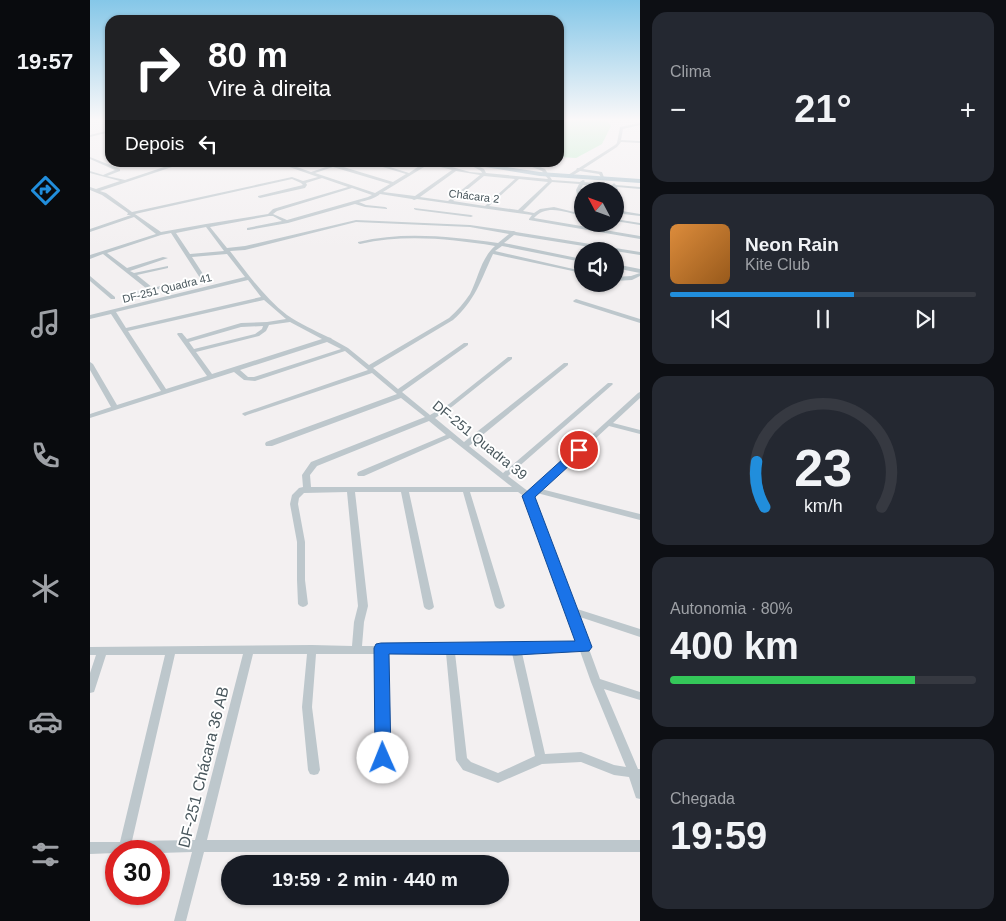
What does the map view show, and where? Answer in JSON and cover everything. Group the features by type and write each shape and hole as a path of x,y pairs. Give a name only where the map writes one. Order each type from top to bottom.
{"main road":[{"path":"494,167 604,179 612,182"},
{"path":"624,182 640,181"}],"street":[{"path":"569,176 588,163"},
{"path":"103,176 119,170 112,167"},
{"path":"98,190 171,167"},
{"name":"Chácara 2","path":"292,167 379,194 534,214 546,208 574,213"},
{"path":"311,173 330,167"},
{"path":"336,167 395,184"},
{"path":"386,167 410,174"},
{"path":"248,229 286,222 379,194 421,167"},
{"path":"414,198 455,167"},
{"path":"464,167 484,174 574,183"},
{"path":"477,167 483,170 484,174"},
{"path":"534,167 545,172"},
{"path":"543,167 551,181"},
{"path":"578,169 601,173 604,179"},
{"path":"90,172 125,181"},
{"path":"448,203 484,174"},
{"path":"90,231 131,215 292,178 303,182 322,177"},
{"path":"582,182 586,177"},
{"path":"486,207 518,178"},
{"path":"519,212 551,181"},
{"path":"260,197 303,187 305,185 303,182"},
{"path":"624,185 640,188"},
{"path":"90,257 160,234 269,214 275,210 352,187"},
{"path":"90,188 98,190 160,234"},
{"path":"412,223 421,199"},
{"path":"354,202 366,206 385,208"},
{"path":"416,209 471,216"},
{"path":"624,213 640,215"},
{"path":"269,214 286,222"},
{"path":"534,214 531,220 638,238 640,229"},
{"path":"188,256 227,251 297,236 351,221 470,226 640,254"},
{"path":"624,221 640,224"},
{"path":"206,225 215,233 265,298 290,320 329,339"},
{"name":"DF-251 Quadra 41","path":"172,232 202,277"},
{"path":"245,414 370,370 451,319 460,311 472,295 490,252 501,245 514,232"},
{"path":"360,243 396,238 443,237 501,245 574,259"},
{"path":"103,252 151,289"},
{"path":"490,252 574,270"},
{"path":"127,270 165,258"},
{"name":"DF-251 Quadra 41","path":"132,275 166,267"},
{"path":"624,269 640,273"},
{"path":"624,278 632,278 640,273"},
{"path":"90,278 113,298"},
{"name":"DF-251 Quadra 41","path":"90,317 249,278"},
{"name":"DF-251 Quadra 41","path":"133,294 175,284"},
{"path":"125,330 265,298"},
{"path":"576,301 640,321"},
{"path":"113,312 165,392"},
{"path":"186,341 241,325 267,324 290,320"},
{"path":"193,352 256,334 264,330 267,324"},
{"path":"180,334 211,377"},
{"path":"90,416 329,339"},
{"name":"DF-251 Quadra 39","path":"329,339 346,349 519,489 532,493 570,611 596,682 636,773 640,794"},
{"path":"269,444 400,393 466,344"},
{"path":"235,369 246,379 255,379 346,349"},
{"path":"307,489 306,475 314,464 430,418 451,405 510,358"},
{"path":"90,364 115,408"},
{"path":"464,446 566,364"},
{"path":"504,477 610,384"},
{"path":"532,493 640,394"},
{"path":"608,424 640,432"},
{"path":"361,474 451,435"},
{"path":"303,604 301,580 302,542 294,504 299,493 307,489 519,489"},
{"path":"404,489 429,607"},
{"path":"352,490 363,606 359,622 357,649"},
{"path":"466,490 500,606"},
{"path":"532,493 640,517"},
{"path":"570,611 640,633"},
{"path":"90,651 584,647"},
{"path":"381,648 383,758"},
{"path":"450,648 464,764 498,778 541,759 581,757 624,772 636,773"},
{"path":"312,649 307,707 314,770"},
{"path":"516,649 541,759"},
{"path":"126,840 171,650"},
{"name":"DF-251 Chácara 36 AB","path":"180,921 249,650"},
{"path":"90,689 102,651"},
{"path":"596,682 640,696"},
{"path":"170,847 640,846"},
{"path":"90,848 105,848"}],"route":[{"path":"383,758 381,648 516,649 584,647 528,496 579,450"}]}
